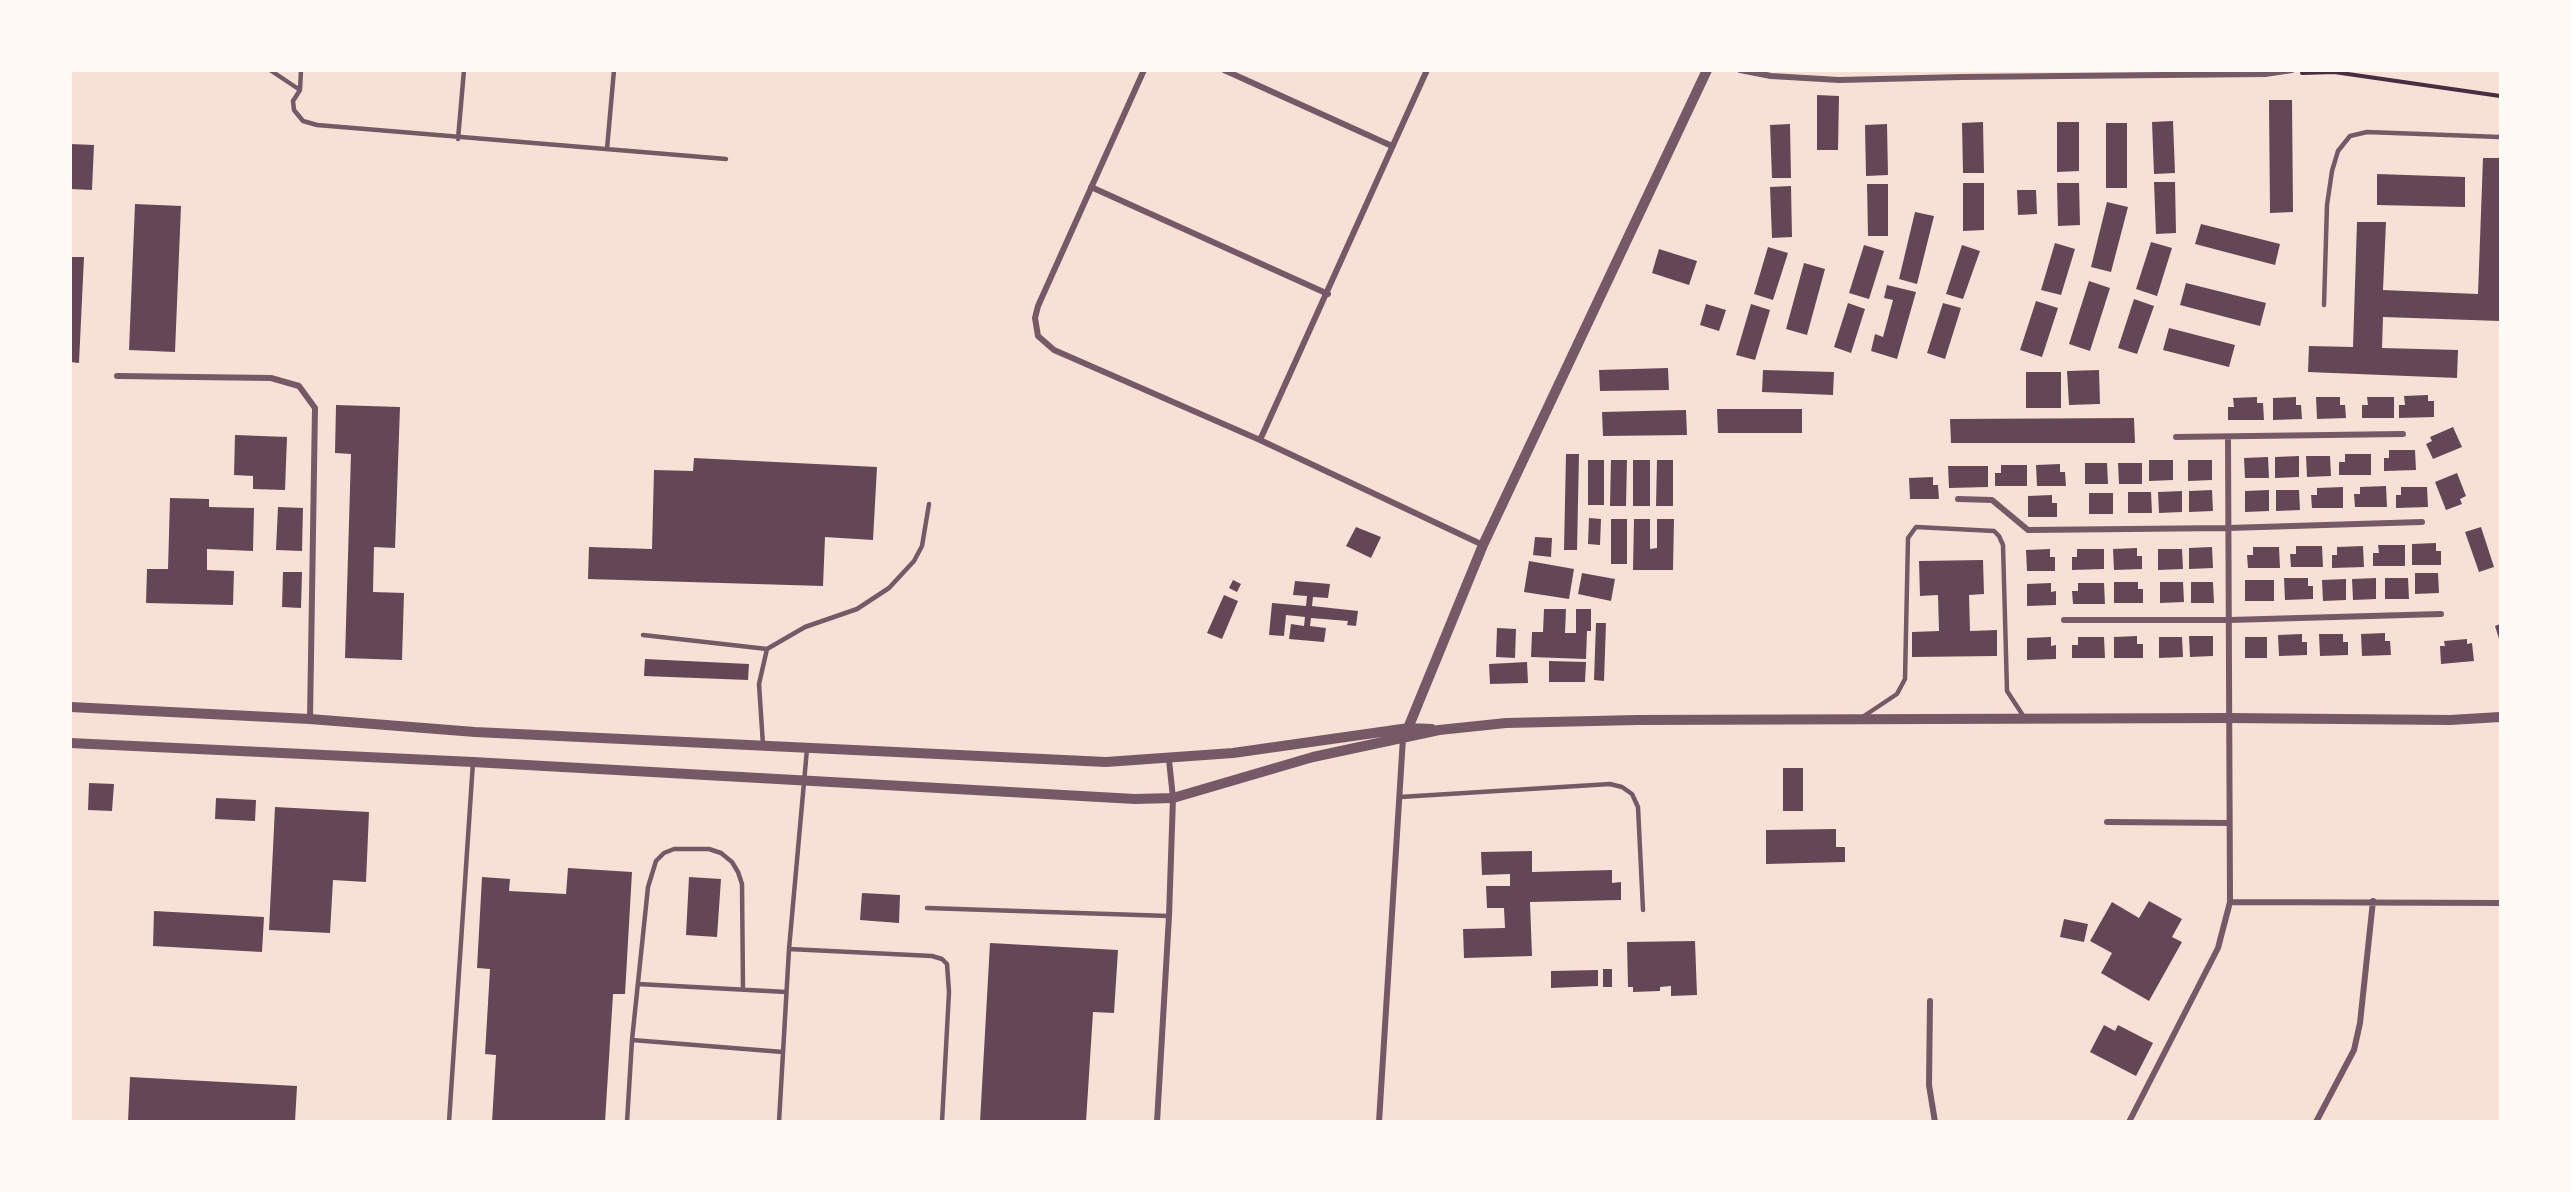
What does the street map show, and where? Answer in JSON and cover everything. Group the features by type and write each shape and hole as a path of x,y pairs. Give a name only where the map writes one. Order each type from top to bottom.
{"street":[{"path":"1144,70 1038,306 1035,318 1038,336 1044,344 1054,350 1260,440 1483,545"},
{"path":"1224,70 1392,146"},
{"path":"1260,440 1328,294 1426,70"},
{"path":"1379,1122 1403,738 1483,545 1707,70"},
{"path":"1740,70 1771,76 1839,80 2146,73 2265,74 2292,70"},
{"path":"1091,187 1328,294"},
{"path":"117,376 271,378 300,386 315,408 310,719"},
{"path":"2176,437 2403,434"},
{"path":"2129,1122 2218,948 2230,902 2228,436"},
{"path":"1958,499 1992,500 2028,530 2228,528 2422,522"},
{"path":"2064,620 2229,620 2441,614"},
{"path":"70,707 310,719 475,732 1106,762 1169,759 1263,750 1409,728 1439,730"},
{"path":"70,743 473,762 1098,798 1173,798 1303,760 1439,730 1506,723 2228,718 2354,721 2500,717"},
{"path":"1157,1122 1169,916 1173,798 1169,759"},
{"path":"2107,822 2229,823"},
{"path":"2230,902 2500,903"},
{"path":"2316,1122 2354,1050 2360,1023 2373,902"},
{"path":"1930,1001 1929,1085 1935,1122"}],"lane":[{"path":"270,70 300,90"},
{"path":"301,70 300,90 293,101 294,110 298,117 309,124 333,129 726,159"},
{"path":"458,139 464,70"},
{"path":"607,149 614,70"},
{"path":"2324,305 2327,205 2332,171 2338,151 2350,136 2367,132 2500,137"},
{"path":"643,634 767,649 805,627 857,609 889,588 914,561 922,546 929,504"},
{"path":"1858,720 1897,694 1905,679 1908,538 1916,527 1994,531 1999,536 2003,545 2007,691 2026,719"},
{"path":"763,746 759,684 767,649"},
{"path":"779,1122 789,949 807,749"},
{"path":"449,1122 473,762"},
{"path":"1400,797 1610,784 1622,787 1632,794 1638,807 1643,910"},
{"path":"627,1122 632,1040 648,887 656,861 664,853 674,849 709,849 721,853 732,862 742,884 743,989"},
{"path":"927,908 1169,916"},
{"path":"789,949 932,956 942,959 947,964 950,992 942,1122"},
{"path":"638,984 786,992"},
{"path":"632,1040 783,1052"}],"path":[{"path":"2300,73 2334,72 2500,96"}],"building":[{"path":"1817,95 1839,96 1838,150 1817,150"},
{"path":"2269,100 2292,100 2293,212 2270,213"},
{"path":"2173,121 2175,173 2154,174 2152,122"},
{"path":"1983,122 1984,173 1963,173 1962,123"},
{"path":"2057,122 2079,122 2079,171 2057,172"},
{"path":"2106,123 2127,123 2127,188 2106,188"},
{"path":"1790,124 1791,178 1772,178 1770,125"},
{"path":"1887,124 1888,175 1866,176 1865,125"},
{"path":"70,144 94,145 92,190 70,189"},
{"path":"2483,158 2500,158 2500,321 2383,317 2382,348 2458,350 2457,378 2308,372 2309,346 2353,347 2357,222 2386,222 2383,290 2478,294"},
{"path":"2377,174 2465,177 2465,207 2377,205"},
{"path":"2154,182 2175,182 2176,233 2156,234"},
{"path":"1963,183 1984,183 1984,230 1963,231"},
{"path":"2057,183 2079,183 2080,225 2058,226"},
{"path":"1867,184 1888,184 1888,236 1868,236"},
{"path":"1791,186 1792,237 1772,238 1770,187"},
{"path":"2017,190 2036,190 2037,214 2018,215"},
{"path":"2107,202 2128,207 2111,272 2091,267"},
{"path":"135,204 181,206 175,352 129,350"},
{"path":"1915,212 1934,216 1917,284 1899,279"},
{"path":"2201,224 2280,244 2275,265 2195,244"},
{"path":"2151,242 2172,248 2157,296 2136,289"},
{"path":"2055,243 2075,249 2061,295 2041,290"},
{"path":"1864,245 1884,251 1869,299 1849,293"},
{"path":"1962,245 1980,251 1963,299 1946,294"},
{"path":"1768,247 1788,253 1773,300 1754,294"},
{"path":"1659,249 1697,261 1689,285 1652,273"},
{"path":"70,257 84,257 79,363 70,362"},
{"path":"1804,263 1825,269 1807,335 1786,329"},
{"path":"2089,281 2110,288 2090,351 2069,344"},
{"path":"2186,283 2266,303 2260,326 2180,305"},
{"path":"1887,285 1916,292 1897,359 1871,351 1875,334 1883,337 1893,300 1884,298"},
{"path":"2134,299 2154,306 2137,354 2118,348"},
{"path":"2036,301 2058,308 2042,357 2020,350"},
{"path":"1848,303 1865,309 1851,353 1834,347"},
{"path":"1943,303 1961,308 1945,359 1927,353"},
{"path":"1706,304 1726,310 1719,331 1700,325"},
{"path":"1751,304 1770,310 1755,360 1736,355"},
{"path":"2169,328 2235,345 2229,367 2163,350"},
{"path":"1668,368 1669,390 1600,391 1599,370"},
{"path":"1763,370 1834,372 1833,395 1762,392"},
{"path":"2099,370 2100,404 2069,405 2067,371"},
{"path":"2026,372 2061,372 2061,408 2026,408"},
{"path":"2428,395 2428,401 2434,401 2434,417 2399,418 2399,405 2405,405 2404,396"},
{"path":"2257,397 2257,403 2263,403 2264,420 2228,420 2228,407 2234,407 2233,398"},
{"path":"2296,397 2296,405 2301,405 2302,419 2273,420 2273,398"},
{"path":"2316,397 2340,397 2340,405 2345,405 2346,418 2317,419"},
{"path":"2367,397 2394,397 2394,418 2362,418 2362,405 2368,405"},
{"path":"336,405 400,407 395,548 374,547 373,592 404,593 402,660 345,658 351,454 335,453"},
{"path":"1717,409 1802,409 1802,433 1718,433"},
{"path":"1686,410 1687,435 1603,436 1602,412"},
{"path":"2134,418 2135,443 1951,443 1950,419"},
{"path":"2453,427 2462,447 2433,459 2426,444 2432,441 2430,437"},
{"path":"235,435 287,437 285,490 253,489 253,476 234,475"},
{"path":"2389,450 2415,450 2416,470 2384,471 2384,458 2389,458"},
{"path":"1566,454 1579,454 1577,550 1564,550"},
{"path":"2345,454 2371,454 2371,475 2339,475 2339,462 2345,462"},
{"path":"2299,456 2299,477 2275,478 2275,457"},
{"path":"2306,456 2330,456 2331,476 2307,477"},
{"path":"2268,457 2269,478 2245,478 2244,458"},
{"path":"694,458 877,467 873,540 825,537 823,586 588,579 589,547 652,549 654,470 693,471"},
{"path":"1588,460 1604,460 1604,505 1588,505"},
{"path":"1611,460 1627,460 1626,506 1610,506"},
{"path":"1633,460 1650,460 1650,506 1633,506"},
{"path":"1657,460 1673,460 1673,506 1656,506"},
{"path":"2149,460 2173,460 2173,480 2149,481"},
{"path":"2188,460 2212,460 2212,480 2188,481"},
{"path":"2085,463 2107,463 2108,484 2085,484"},
{"path":"2118,463 2142,463 2142,484 2119,484"},
{"path":"2060,464 2060,472 2065,472 2066,486 2037,486 2036,465"},
{"path":"2001,465 2027,465 2027,486 1995,486 1995,473 2001,473"},
{"path":"1948,466 1988,466 1988,487 1949,488"},
{"path":"2457,473 2466,496 2460,499 2462,504 2446,510 2435,482"},
{"path":"1933,477 1933,485 1938,485 1939,499 1910,499 1909,478"},
{"path":"2386,486 2387,507 2355,507 2354,494 2360,494 2360,487"},
{"path":"2343,487 2343,508 2312,508 2311,495 2317,495 2317,488"},
{"path":"2401,487 2427,487 2428,507 2396,508 2396,495 2401,495"},
{"path":"2212,490 2213,511 2189,512 2189,491"},
{"path":"2269,490 2269,511 2245,512 2245,491"},
{"path":"2276,490 2299,490 2300,510 2276,511"},
{"path":"2182,491 2182,512 2159,513 2158,492"},
{"path":"2128,492 2151,492 2152,513 2128,513"},
{"path":"2089,493 2113,493 2113,514 2089,514"},
{"path":"2052,495 2052,503 2057,503 2057,517 2028,517 2028,496"},
{"path":"170,498 209,499 209,507 254,508 253,551 207,549 207,570 234,571 233,605 146,603 147,569 168,569"},
{"path":"278,507 303,508 302,551 276,550"},
{"path":"1589,518 1601,519 1600,545 1588,544"},
{"path":"1611,519 1627,519 1627,564 1611,564"},
{"path":"1634,519 1650,519 1650,549 1657,548 1657,519 1674,519 1673,570 1633,570"},
{"path":"1356,527 1381,537 1371,558 1346,546"},
{"path":"2481,527 2494,567 2479,572 2465,532"},
{"path":"1535,537 1552,538 1551,557 1533,555"},
{"path":"2436,543 2436,551 2441,551 2441,565 2412,565 2412,544"},
{"path":"2378,545 2405,545 2405,566 2373,566 2373,553 2379,553"},
{"path":"2296,546 2322,546 2323,567 2291,567 2290,554 2296,554"},
{"path":"2363,546 2364,567 2332,568 2332,555 2337,555 2337,547"},
{"path":"2212,547 2213,568 2189,569 2189,548"},
{"path":"2253,547 2279,547 2280,568 2248,568 2247,555 2253,555"},
{"path":"2137,548 2137,556 2142,556 2142,569 2114,570 2113,549"},
{"path":"2050,549 2050,557 2055,557 2055,571 2027,571 2026,550"},
{"path":"2077,549 2104,549 2104,569 2072,570 2072,557 2077,557"},
{"path":"2158,549 2182,549 2183,569 2158,570"},
{"path":"1983,560 1984,594 1969,595 1970,631 1997,630 1997,656 1912,657 1912,632 1939,631 1938,595 1920,596 1919,561"},
{"path":"1529,561 1574,569 1569,599 1524,592"},
{"path":"283,572 302,572 301,608 282,607"},
{"path":"1582,573 1615,579 1611,601 1578,594"},
{"path":"2415,573 2438,573 2439,593 2415,594"},
{"path":"2284,578 2308,578 2308,586 2313,586 2313,599 2285,600"},
{"path":"2376,578 2376,599 2353,600 2352,579"},
{"path":"2385,578 2408,578 2409,599 2385,599"},
{"path":"2346,579 2346,600 2323,601 2322,580"},
{"path":"1233,580 1241,584 1237,592 1229,588"},
{"path":"2245,580 2274,580 2274,601 2245,601"},
{"path":"1295,581 1330,584 1328,598 1313,597 1312,606 1358,611 1356,626 1347,625 1348,621 1311,618 1310,626 1326,628 1324,642 1289,639 1291,624 1304,626 1305,617 1286,615 1284,636 1269,635 1272,603 1306,606 1307,596 1293,595"},
{"path":"2114,582 2138,582 2138,589 2143,589 2143,603 2114,603"},
{"path":"2160,582 2183,582 2184,602 2160,603"},
{"path":"2191,582 2213,582 2214,603 2191,603"},
{"path":"2051,583 2051,592 2056,591 2056,605 2027,606 2027,584"},
{"path":"2078,583 2104,583 2105,604 2073,604 2072,591 2078,591"},
{"path":"1224,595 1238,601 1222,639 1207,633"},
{"path":"1544,609 1566,609 1565,633 1576,633 1576,609 1591,609 1591,631 1587,631 1586,659 1531,657 1532,632 1543,632"},
{"path":"1596,623 1606,623 1604,681 1594,680"},
{"path":"2500,624 2500,642 2495,626"},
{"path":"1497,628 1516,629 1515,658 1496,657"},
{"path":"2385,633 2385,641 2390,641 2391,655 2362,656 2361,634"},
{"path":"2302,634 2302,642 2307,642 2307,655 2279,656 2278,635"},
{"path":"2319,634 2343,634 2343,642 2348,642 2348,655 2320,656"},
{"path":"2137,636 2137,644 2143,644 2143,658 2114,658 2114,637"},
{"path":"2189,636 2213,636 2213,656 2190,657"},
{"path":"2051,637 2051,646 2056,645 2056,659 2027,660 2027,638"},
{"path":"2078,637 2104,637 2105,658 2072,658 2072,645 2078,645"},
{"path":"2159,637 2182,637 2183,657 2159,658"},
{"path":"2245,637 2267,637 2267,658 2245,658"},
{"path":"2467,639 2467,644 2472,643 2474,661 2441,664 2440,646 2445,646 2444,641"},
{"path":"645,659 749,664 748,680 644,676"},
{"path":"1549,661 1586,662 1585,682 1549,682"},
{"path":"1527,662 1528,683 1490,684 1489,664"},
{"path":"1783,768 1803,768 1803,811 1783,811"},
{"path":"89,783 114,784 112,811 88,810"},
{"path":"216,798 256,800 255,821 215,819"},
{"path":"275,807 369,812 366,882 333,880 330,933 269,930"},
{"path":"1836,829 1836,847 1845,847 1845,862 1766,864 1766,830"},
{"path":"1532,851 1532,872 1612,870 1612,883 1621,882 1621,900 1530,902 1532,956 1464,958 1463,929 1505,928 1504,908 1487,908 1486,886 1510,886 1510,874 1482,875 1481,852"},
{"path":"568,868 632,872 625,994 613,994 605,1122 492,1122 496,1055 485,1054 490,969 477,968 482,877 510,879 509,891 566,894"},
{"path":"689,877 721,879 717,937 686,935"},
{"path":"862,893 900,895 899,923 860,920"},
{"path":"2149,901 2182,919 2172,937 2182,942 2149,1001 2101,973 2112,953 2090,941 2112,902 2139,918"},
{"path":"154,911 264,917 262,952 153,946"},
{"path":"2064,919 2088,924 2084,942 2060,937"},
{"path":"1695,941 1697,995 1671,996 1671,986 1660,987 1660,991 1633,992 1633,987 1628,987 1627,942"},
{"path":"990,943 1118,950 1114,1013 1093,1012 1086,1122 980,1122"},
{"path":"1603,969 1612,969 1612,987 1603,987"},
{"path":"1598,970 1598,986 1551,988 1551,971"},
{"path":"2104,1025 2115,1031 2118,1025 2153,1043 2136,1076 2090,1052"},
{"path":"130,1077 297,1086 295,1122 128,1122"}]}
